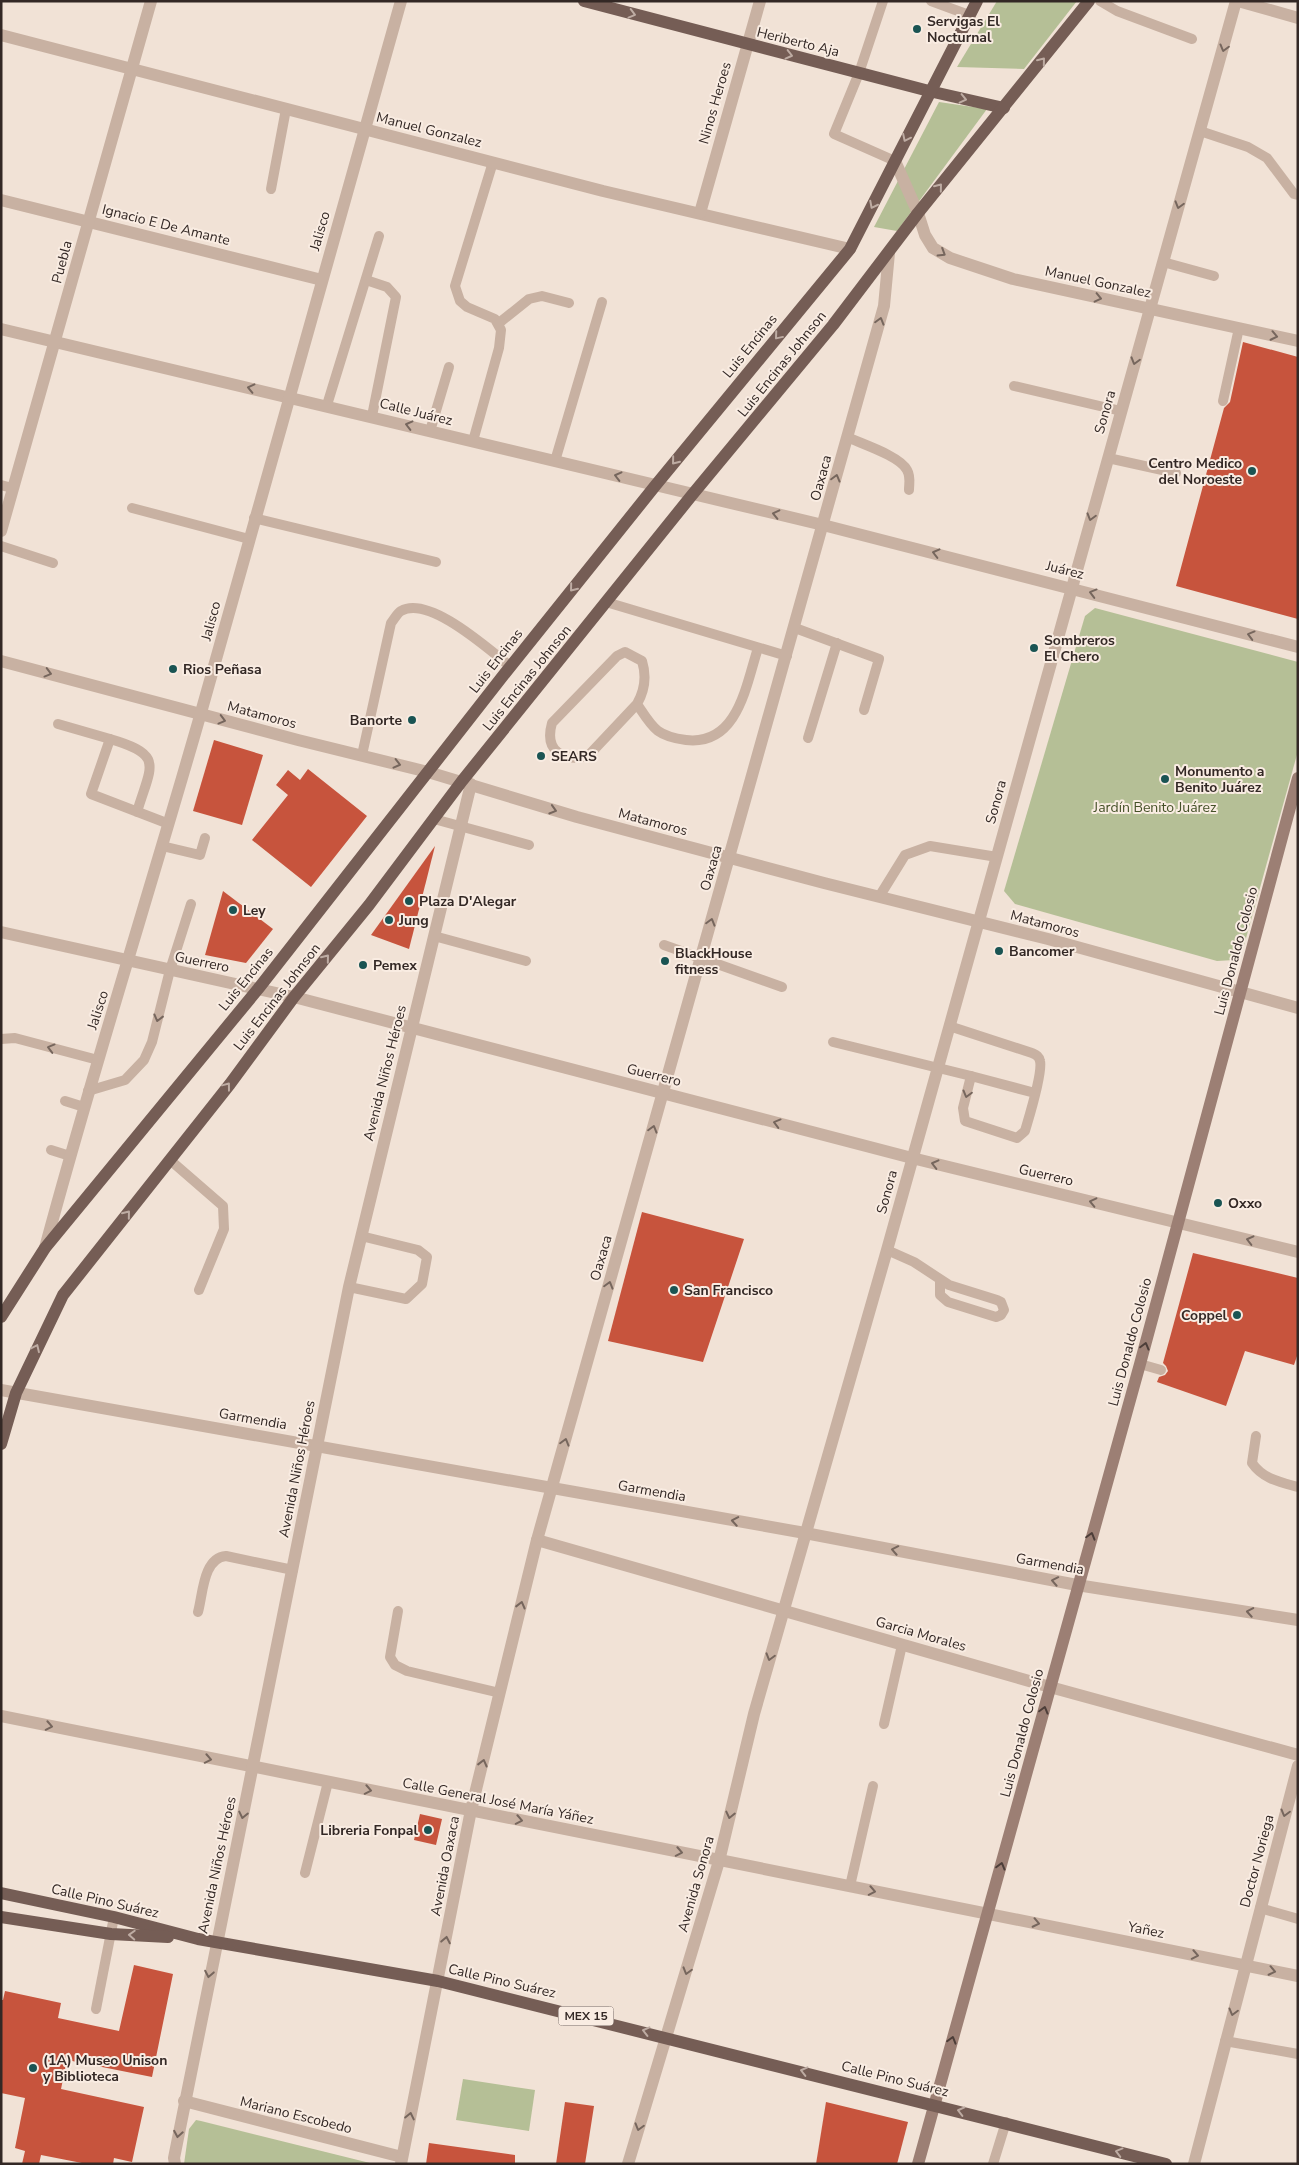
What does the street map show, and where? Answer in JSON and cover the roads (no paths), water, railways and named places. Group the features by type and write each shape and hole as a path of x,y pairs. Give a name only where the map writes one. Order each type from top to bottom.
{"main road":[{"name":"Heriberto Aja","path":"584,1 929,91 1004,108"},
{"name":"Luis Encinas","path":"1,1317 45,1248 258,988 510,666 655,486 850,249 929,91 977,1"},
{"name":"Luis Encinas Johnson","path":"1,1444 16,1393 63,1295 170,1160 294,997 369,905 434,819 466,783 606,602 692,495 768,405 918,213 1089,1"},
{"name":"Luis Donaldo Colosio","path":"918,2164 1077,1585 1140,1364 1297,785"},
{"name":"Calle Pino Suárez","path":"1,1893 114,1917 198,1939 438,1981 666,2036 1166,2164"},
{"path":"1,1917 111,1934 198,1939"}],"street":[{"name":"Puebla","path":"1,531 7,487 55,342 151,1"},
{"name":"Jalisco","path":"45,1248 88,1091 130,961 201,714 254,518 401,1"},
{"name":"Ninos Heroes","path":"700,213 760,1"},
{"path":"1237,1 1298,18"},
{"name":"Sonora","path":"783,1610 979,922 1071,588 1237,1"},
{"name":"Manuel Gonzalez","path":"1,35 603,191 850,249"},
{"name":"Manuel Gonzalez","path":"895,161 918,213 924,235 933,248 950,258 1013,279 1298,342"},
{"name":"Ignacio E De Amante","path":"1,200 89,220 322,280"},
{"name":"Oaxaca","path":"552,1489 884,306 888,253"},
{"name":"Calle Juárez","path":"1,329 328,405 692,495 823,525"},
{"name":"Juárez","path":"823,525 1298,647"},
{"name":"Matamoros","path":"1,661 428,772 577,817 1298,1008"},
{"name":"Avenida Niños Héroes","path":"175,2164 174,2158 184,2101 253,1768 349,1286 460,826 466,783"},
{"name":"Guerrero","path":"1,932 258,988 912,1158 1298,1252"},
{"name":"Garmendia","path":"1,1390 805,1533 1077,1585 1298,1620"},
{"name":"Avenida Oaxaca","path":"401,2160 472,1810 537,1540 552,1489"},
{"name":"Garcia Morales","path":"537,1540 1050,1687 1298,1755"},
{"name":"Avenida Sonora","path":"628,2164 719,1860 754,1714 783,1610"},
{"name":"Calle General José María Yáñez","path":"1,1716 253,1768 988,1913"},
{"name":"Doctor Noriega","path":"1194,2164 1298,1766"},
{"name":"Yañez","path":"988,1913 1298,1976"},
{"name":"Mariano Escobedo","path":"184,2101 401,2160"}],"lane":[{"path":"883,1 859,73 834,134 895,161"},
{"path":"931,1 969,15"},
{"path":"1100,1 1117,11 1192,39"},
{"path":"271,189 286,109"},
{"path":"1200,130 1248,147 1268,158 1294,194 1298,195"},
{"path":"473,441 501,336 499,323 495,318 467,306 456,294 455,286 492,162"},
{"path":"328,405 379,236"},
{"path":"1163,262 1214,276"},
{"path":"366,280 387,286 396,297 372,416"},
{"path":"499,323 530,299 542,296 569,303"},
{"path":"555,460 602,302"},
{"path":"1223,401 1238,328"},
{"path":"430,430 449,367"},
{"path":"1014,386 1121,411"},
{"path":"848,437 889,456 907,468 910,477 908,490"},
{"path":"1108,458 1176,473"},
{"path":"132,508 249,539"},
{"path":"254,518 436,562"},
{"path":"1,546 53,563"},
{"path":"606,602 787,656"},
{"path":"362,755 391,623 400,612 414,608 440,616 510,666"},
{"path":"795,628 878,659 864,710"},
{"path":"808,738 837,643"},
{"path":"637,704 655,731 662,735 697,741 709,738 723,731 738,709 758,648"},
{"path":"625,652 642,661 644,669 645,690 637,704 588,756 566,758 558,754 550,732 552,723 617,656 625,652"},
{"path":"58,724 135,746 145,753 150,760 150,772 137,812"},
{"path":"110,739 91,794 168,824"},
{"path":"434,819 529,844"},
{"path":"162,846 200,855 205,838"},
{"path":"879,897 905,855 930,846 997,857"},
{"path":"88,1091 125,1080 144,1060 152,1042 170,970 191,904"},
{"path":"434,936 526,961"},
{"path":"664,945 701,956 782,987"},
{"path":"949,1026 1032,1053 1038,1057 1041,1063 1035,1093 1025,1131 1017,1138 965,1120 963,1108 971,1076"},
{"path":"1,1039 15,1038 98,1060"},
{"path":"833,1042 1035,1093"},
{"path":"65,1101 84,1107"},
{"path":"51,1150 70,1156"},
{"path":"170,1160 223,1206 224,1229 198,1290"},
{"path":"349,1286 406,1299 422,1284 427,1257 418,1250 361,1236"},
{"path":"886,1250 914,1262 949,1285 1001,1302 1004,1310 1001,1315 996,1317 948,1302 940,1295 940,1280"},
{"path":"1140,1364 1161,1370"},
{"path":"1256,1436 1252,1463 1257,1471 1267,1478 1298,1487"},
{"path":"198,1612 208,1572 212,1562 218,1557 226,1556 293,1570"},
{"path":"398,1610 390,1658 395,1665 407,1671 500,1693"},
{"path":"884,1724 902,1645"},
{"path":"305,1873 328,1782"},
{"path":"850,1886 874,1786"},
{"path":"1260,1908 1298,1919"},
{"path":"96,2009 114,1917"},
{"path":"1226,2041 1298,2054"},
{"path":"993,2164 1006,2122"}],"place":[{"name":"Servigas El Nocturnal","path":"917,29"},
{"name":"Centro Medico del Noroeste","path":"1252,471"},
{"name":"Sombreros El Chero","path":"1034,648"},
{"name":"Rios Peñasa","path":"173,669"},
{"name":"Banorte","path":"412,720"},
{"name":"SEARS","path":"541,756"},
{"name":"Monumento a Benito Juárez","path":"1165,779"},
{"name":"Plaza D'Alegar","path":"409,901"},
{"name":"Ley","path":"233,910"},
{"name":"Jung","path":"389,920"},
{"name":"Bancomer","path":"999,951"},
{"name":"BlackHouse fitness","path":"665,961"},
{"name":"Pemex","path":"363,965"},
{"name":"Oxxo","path":"1218,1203"},
{"name":"San Francisco","path":"674,1290"},
{"name":"Coppel","path":"1237,1315"},
{"name":"Libreria Fonpal","path":"428,1830"},
{"name":"(1A) Museo Unison y Biblioteca","path":"33,2068"}],"park label":[{"name":"Jardín Benito Juárez","path":"1155,807"}]}
